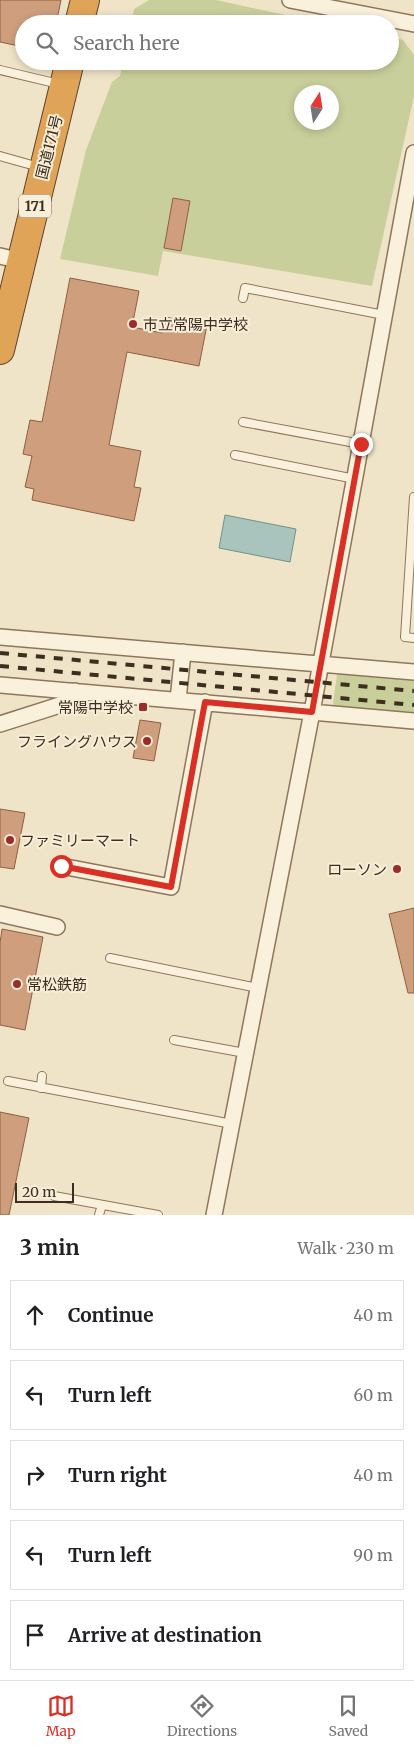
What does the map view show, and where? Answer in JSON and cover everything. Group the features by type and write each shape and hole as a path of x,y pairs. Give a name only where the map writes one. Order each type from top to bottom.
{"highway":[{"path":"81,15 85,0"},
{"name":"国道171号","path":"0,350 10,259 44,168 67,73"}],"street":[{"path":"290,0 368,15"},
{"path":"399,21 414,24"},
{"path":"214,1215 312,712 414,153"},
{"path":"0,637 414,672"},
{"path":"178,700 183,652"},
{"path":"0,685 414,721"},
{"path":"0,724 62,704 75,691"},
{"path":"61,866 171,887 205,702"},
{"path":"0,914 57,927"}],"lane":[{"path":"0,70 67,73"},
{"path":"0,156 44,168"},
{"path":"243,298 246,288 384,314"},
{"path":"243,422 361,444"},
{"path":"235,456 354,479"},
{"path":"414,497 405,637 414,638"},
{"path":"110,958 258,988"},
{"path":"174,1040 245,1053"},
{"path":"41,1088 42,1076"},
{"path":"8,1081 232,1124"},
{"path":"54,1196 158,1215"},
{"path":"99,1215 102,1205"}],"green space":[{"path":"149,0 216,0 285,15 133,15 134,9"},
{"path":"399,39 403,40 414,55 414,96 372,286 163,251 158,276 60,259 86,150 112,82 120,76 121,70 399,70"},
{"path":"338,668 414,675 414,717 332,710"}],"water":[{"path":"225,515 296,529 290,562 219,548"}],"building":[{"path":"0,0 61,0 58,15 15,15 15,45 0,42"},
{"path":"173,198 190,201 181,251 164,248"},
{"path":"70,278 139,291 132,327 162,333 165,317 207,325 199,366 127,352 109,445 141,451 134,487 141,488 134,521 32,500 34,489 25,487 32,456 23,454 30,420 42,422"},
{"name":"フライングハウス","path":"140,720 161,723 154,761 133,758"},
{"name":"ファミリーマート","path":"0,809 25,813 14,869 0,867"},
{"path":"414,908 414,993 408,993 389,914"},
{"name":"常松鉄筋","path":"2,929 43,937 25,1030 0,1025 0,943"},
{"path":"0,1112 29,1118 9,1215 0,1215"}],"railway":[{"path":"0,653 414,691"},
{"path":"0,666 414,705"}],"place":[{"name":"市立常陽中学校","path":"133,324"},
{"name":"常陽中学校","path":"143,707"},
{"name":"フライングハウス","path":"147,741"},
{"name":"ファミリーマート","path":"10,840"},
{"name":"ローソン","path":"397,869"},
{"name":"常松鉄筋","path":"17,984"}],"route":[{"path":"61,866 171,887 205,702 312,712 361,444"}]}
